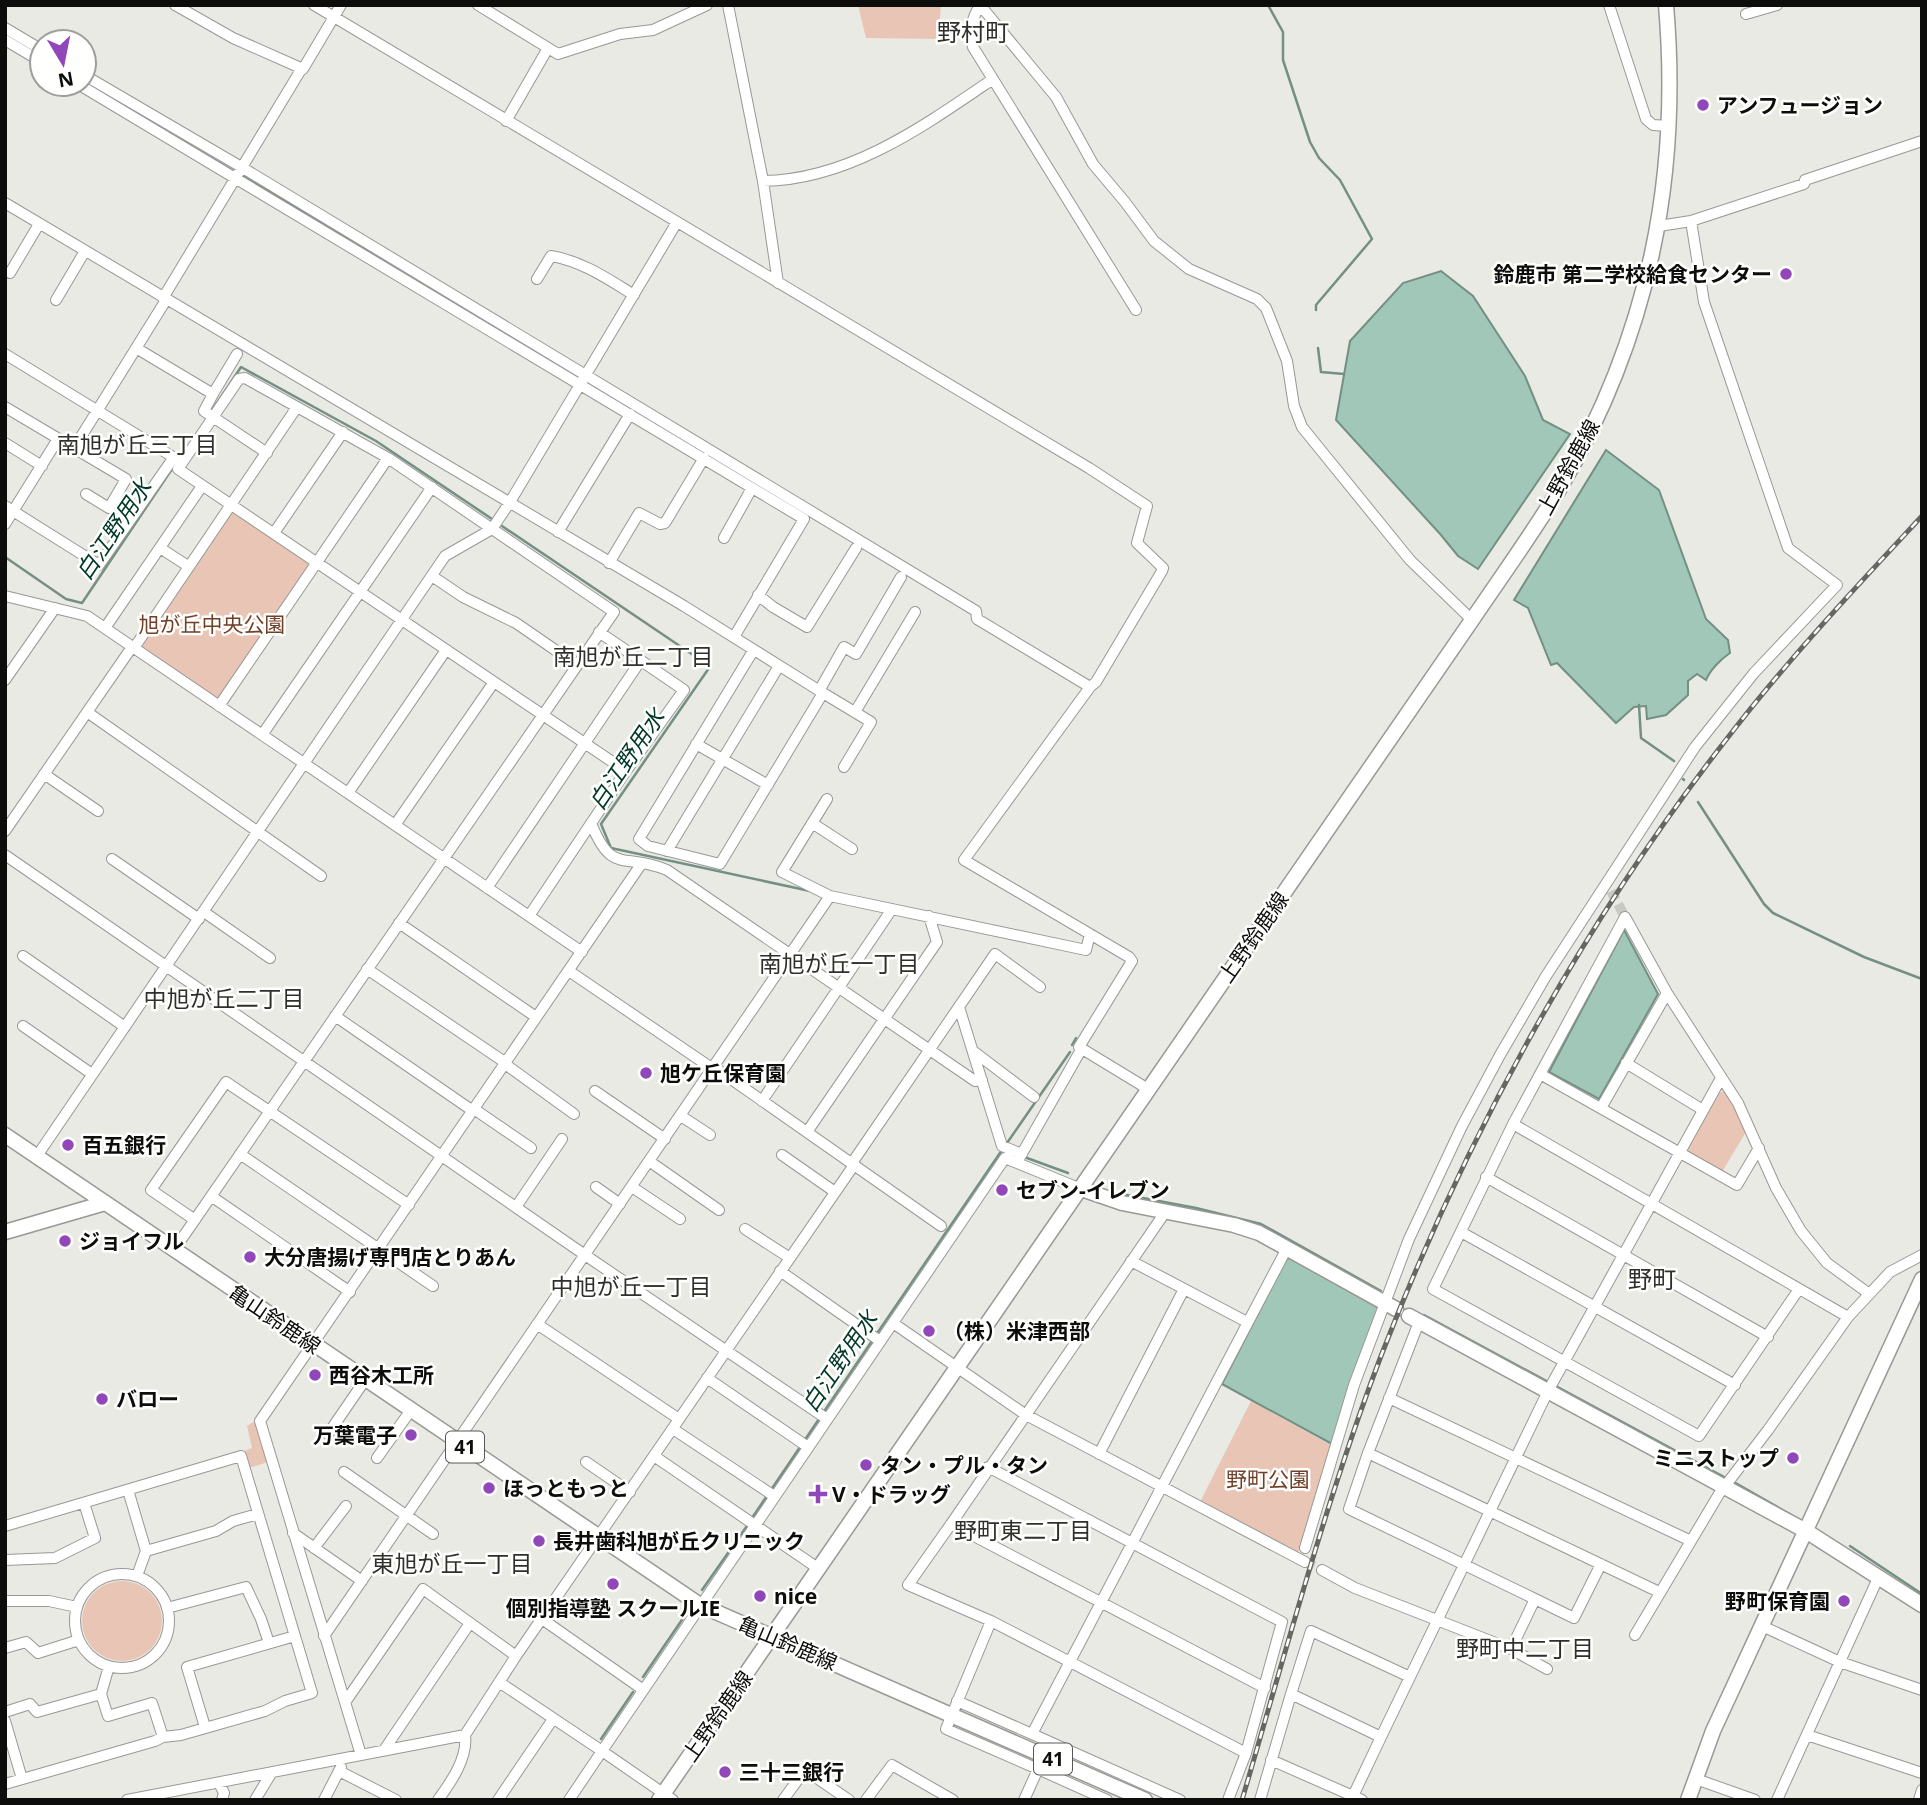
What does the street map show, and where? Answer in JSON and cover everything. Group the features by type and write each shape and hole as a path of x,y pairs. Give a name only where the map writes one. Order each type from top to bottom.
{"main road":[{"name":"上野鈴鹿線","path":"665,1797 1148,1089 1472,621 1559,488 1600,411 1619,368 1635,321 1659,226 1670,126 1667,5"},
{"name":"亀山鈴鹿線","path":"7,1138 701,1605 772,1637 956,1711 1145,1800"},
{"path":"1081,1189 1122,1203 1234,1225 1259,1233 1390,1305"},
{"path":"5,1232 105,1203"},
{"path":"1688,1800 1713,1731 1922,1279"},
{"path":"1414,1319 1550,1386 1729,1482 1922,1605"}],"street":[{"path":"175,5 233,38 302,68"},
{"path":"314,5 1089,468 1147,506 1137,543 1163,568 1162,571 1096,682 964,860 1129,957 1132,961 1079,1046 1148,1089"},
{"path":"75,448 341,5"},
{"path":"478,5 558,54 620,34 653,30 707,5"},
{"path":"728,5 763,181 778,283"},
{"path":"1609,5 1646,119 1653,125 1670,126"},
{"path":"1746,14 1777,5"},
{"path":"1136,310 970,40 976,12 980,6 1050,90 1093,164 1154,241 1189,269 1257,299 1266,308 1287,361 1294,405 1302,427 1410,560 1472,621"},
{"path":"5,28 28,42"},
{"path":"5,40 28,54"},
{"path":"506,121 548,48"},
{"path":"763,181 801,179 849,163 926,124 993,79"},
{"path":"98,84 240,173 583,379 635,407 1090,687"},
{"path":"98,95 240,173"},
{"path":"1659,226 1692,221 1922,141"},
{"path":"5,203 510,502 871,722 844,767"},
{"path":"1305,1548 1354,1385 1390,1305 1409,1239 1462,1126 1546,976 1695,747 1754,673 1837,585 1788,548 1704,302 1692,221"},
{"path":"37,1156 445,556 492,528 510,502 677,222"},
{"path":"10,273 39,224"},
{"path":"56,300 85,251"},
{"path":"537,279 551,256 584,265 634,295"},
{"path":"136,348 213,394"},
{"path":"5,354 178,460"},
{"path":"237,354 204,411 267,453"},
{"path":"9,509 99,565 178,460 214,418 239,379 245,378 388,458 614,612 174,1250"},
{"path":"583,379 630,414 804,519 734,637"},
{"path":"5,407 126,479 109,508 86,494"},
{"path":"5,831 297,407"},
{"path":"558,532 630,414"},
{"path":"274,533 343,432"},
{"path":"5,524 9,509 42,466 58,439"},
{"path":"5,443 42,466"},
{"path":"219,706 388,458"},
{"path":"609,563 639,513 660,524 665,523 704,458"},
{"path":"178,460 178,470 626,771"},
{"path":"105,628 202,486"},
{"path":"262,735 432,487"},
{"path":"724,538 752,488"},
{"path":"160,548 188,566"},
{"path":"758,595 807,627 856,548"},
{"path":"432,576 463,597 516,623 577,665"},
{"path":"753,650 639,839 648,846 720,864 768,785 844,648 856,654 901,577"},
{"path":"5,596 87,616 582,952"},
{"path":"5,680 55,608"},
{"path":"856,712 915,612"},
{"path":"529,916 684,690 599,632"},
{"path":"348,793 446,650"},
{"path":"487,888 640,660"},
{"path":"667,851 779,666"},
{"path":"395,825 494,682"},
{"path":"87,712 321,877"},
{"path":"696,744 768,785"},
{"path":"44,775 98,811"},
{"path":"827,799 782,872 804,884 826,895 1086,950 1090,934"},
{"path":"591,823 604,851 619,860 645,862 667,870 975,1081 982,1080"},
{"path":"812,823 852,849"},
{"path":"361,1755 260,1421 645,862 648,846"},
{"path":"5,855 823,1416"},
{"path":"112,859 270,958"},
{"path":"324,1636 792,954 826,895"},
{"path":"762,1101 892,909"},
{"path":"807,1132 937,942 929,916"},
{"path":"1799,1289 1699,1436 1433,1289 1513,1124 1625,917 1667,993 1738,1104 1776,1188 1813,1247 1826,1263 1868,1293"},
{"path":"399,923 536,1017"},
{"path":"438,1800 457,1773 466,1741 465,1735 516,1656 995,954 1040,987"},
{"path":"23,956 125,1027"},
{"path":"368,969 574,1114"},
{"path":"569,971 941,1226"},
{"path":"1601,1108 1667,993"},
{"path":"959,1007 1002,1146 1081,1189"},
{"path":"335,1016 531,1148"},
{"path":"23,1026 92,1074"},
{"path":"1020,1158 1082,1048"},
{"path":"973,1051 1034,1097"},
{"path":"1626,1063 1703,1110"},
{"path":"1540,1074 1737,1185 1759,1148"},
{"path":"1271,1760 1357,1798 1381,1737 1550,1386 1721,1078"},
{"path":"195,1220 151,1190 226,1082 409,1205"},
{"path":"595,1091 665,1139"},
{"path":"681,1115 710,1135"},
{"path":"1513,1124 1848,1317"},
{"path":"516,1207 562,1139"},
{"path":"240,1154 433,1286"},
{"path":"782,1155 835,1192"},
{"path":"569,1800 701,1605 751,1522 877,1339 893,1323 1005,1158 1020,1158"},
{"path":"649,1161 719,1210"},
{"path":"1486,1177 1768,1337"},
{"path":"596,1187 620,1204"},
{"path":"632,1187 680,1219"},
{"path":"211,1196 350,1292"},
{"path":"1166,1211 908,1585 991,1621 1245,1753"},
{"path":"746,1229 790,1258"},
{"path":"1461,1232 1735,1385"},
{"path":"1032,1734 1287,1248"},
{"path":"1635,1634 1729,1482 1848,1317 1868,1293 1891,1272 1922,1255"},
{"path":"1131,1261 1247,1322"},
{"path":"780,1271 877,1339"},
{"path":"1099,1454 1184,1289"},
{"path":"1414,1319 1349,1509 1574,1618 1601,1564"},
{"path":"893,1323 1026,1415 1305,1562"},
{"path":"537,1324 679,1419"},
{"path":"707,1378 804,1444"},
{"path":"328,1434 365,1380"},
{"path":"1389,1398 1691,1541"},
{"path":"377,1458 411,1410"},
{"path":"673,1429 770,1494"},
{"path":"1368,1452 1659,1592"},
{"path":"5,1526 241,1456 312,1693 285,1701 265,1711 181,1735 163,1737 5,1784"},
{"path":"654,1456 819,1569"},
{"path":"586,1462 630,1492"},
{"path":"988,1468 1282,1622 1265,1688 1228,1800"},
{"path":"344,1472 433,1534"},
{"path":"128,1490 146,1551 137,1576"},
{"path":"5,1560 55,1558 95,1538 84,1503"},
{"path":"314,1548 346,1506"},
{"path":"146,1551 216,1531 233,1521 258,1514"},
{"path":"951,1524 1265,1688"},
{"path":"293,1533 362,1581"},
{"path":"1322,1570 1355,1588 1511,1649 1547,1669"},
{"path":"121,1574 137,1576 154,1588 167,1608 167,1632 157,1653 148,1661 133,1666 109,1666 91,1656 79,1640 76,1607 85,1592 100,1579 121,1574"},
{"path":"1777,1800 1879,1576"},
{"path":"167,1608 246,1587 269,1643"},
{"path":"346,1701 423,1589 516,1656"},
{"path":"1511,1649 1535,1599"},
{"path":"5,1601 49,1601 76,1607"},
{"path":"542,1619 642,1689"},
{"path":"991,1621 947,1729 1107,1800"},
{"path":"384,1750 470,1623"},
{"path":"1762,1626 1840,1662 1922,1690"},
{"path":"1260,1800 1311,1631 1410,1677"},
{"path":"205,1727 187,1667 295,1636"},
{"path":"5,1648 26,1642 38,1653 79,1640"},
{"path":"109,1666 100,1694 108,1716 152,1703 163,1737"},
{"path":"499,1682 665,1797"},
{"path":"5,1712 30,1704 37,1712 100,1694"},
{"path":"1291,1694 1381,1737"},
{"path":"956,1711 1032,1734 1180,1800"},
{"path":"498,1800 552,1719"},
{"path":"5,1721 22,1779"},
{"path":"127,1800 465,1735"},
{"path":"1807,1735 1922,1773"},
{"path":"324,1800 346,1758"},
{"path":"866,1800 892,1765 953,1800"},
{"path":"1024,1800 1038,1769"},
{"path":"783,1800 805,1770 849,1800"},
{"path":"339,1771 396,1800"},
{"path":"255,1800 272,1773"},
{"path":"1696,1779 1755,1800"},
{"path":"219,1783 223,1793 222,1800"},
{"path":"189,1800 190,1788"},
{"path":"1919,1800 1922,1790"}],"green space":[{"path":"858,5 941,5 938,39 866,38"},
{"name":"旭が丘中央公園","path":"231,512 237,513 309,561 310,566 220,697 213,698 141,649 141,644"},
{"path":"1725,1090 1737,1108 1746,1132 1722,1172 1688,1154 1687,1149 1719,1093"},
{"name":"野町公園","path":"1251,1401 1331,1445 1299,1551 1296,1552 1200,1502"},
{"path":"255,1421 268,1462 249,1468 244,1451 252,1448 247,1426"},
{"path":"122,1581 137,1584 150,1593 159,1606 162,1621 159,1636 150,1649 137,1658 122,1661 107,1658 94,1649 85,1636 82,1621 85,1606 94,1593 107,1584"}],"shaded area":[{"path":"1441,271 1473,296 1525,376 1543,420 1570,434 1478,569 1458,556 1336,420 1350,341 1403,283"},
{"path":"1606,450 1659,490 1706,619 1728,640 1730,653 1716,665 1706,680 1697,674 1688,681 1688,695 1666,715 1647,719 1646,706 1634,707 1616,723 1557,663 1551,665 1528,608 1514,600"},
{"path":"1624,930 1658,994 1599,1099 1549,1072"},
{"path":"1290,1258 1379,1307 1332,1444 1222,1384 1286,1259"}],"waterway":[{"path":"1268,5 1283,32 1283,60 1310,142 1319,158 1340,180 1372,239 1316,305 1316,310"},
{"path":"98,90 235,172"},
{"path":"241,175 581,378"},
{"path":"1318,348 1321,372 1344,374"},
{"name":"白江野用水","path":"215,406 241,367 376,441 492,519"},
{"name":"白江野用水","path":"5,557 66,599 82,603 174,466"},
{"name":"白江野用水","path":"502,526 708,665 709,668 601,824 611,848 810,891"},
{"path":"1639,705 1641,738 1674,761"},
{"path":"1698,802 1764,904 1773,913 1864,957 1922,979"},
{"name":"白江野用水","path":"1072,1045 1076,1038"},
{"name":"白江野用水","path":"1007,1143 1070,1052"},
{"name":"白江野用水","path":"876,1335 1002,1150"},
{"path":"1027,1158 1068,1173"},
{"path":"1111,1192 1261,1224 1381,1291"},
{"path":"1424,1315 1726,1478"},
{"name":"白江野用水","path":"823,1413 872,1341"},
{"name":"白江野用水","path":"752,1518 819,1419"},
{"path":"1732,1481 1793,1516"},
{"name":"白江野用水","path":"702,1590 749,1523"},
{"path":"1850,1546 1922,1594"},
{"name":"白江野用水","path":"643,1677 690,1608"},
{"name":"白江野用水","path":"601,1739 633,1692"}],"tunnel":[{"path":"1611,891 1625,917"},
{"path":"1305,1562 1322,1570"}],"railway":[{"path":"1242,1800 1307,1576 1361,1410 1415,1272 1492,1108 1581,950 1682,799 1781,673 1922,516"}],"place":[{"name":"アンフュージョン","path":"1703,105"},
{"name":"鈴鹿市 第二学校給食センター","path":"1786,274"},
{"name":"旭ケ丘保育園","path":"646,1073"},
{"name":"百五銀行","path":"68,1145"},
{"name":"セブン-イレブン","path":"1002,1190"},
{"name":"ジョイフル","path":"65,1241"},
{"name":"大分唐揚げ専門店とりあん","path":"250,1257"},
{"name":"（株）米津西部","path":"929,1331"},
{"name":"西谷木工所","path":"315,1375"},
{"name":"バロー","path":"102,1399"},
{"name":"万葉電子","path":"411,1435"},
{"name":"ミニストップ","path":"1793,1458"},
{"name":"タン・プル・タン","path":"866,1465"},
{"name":"ほっともっと","path":"489,1488"},
{"name":"V・ドラッグ","path":"818,1494"},
{"name":"長井歯科旭が丘クリニック","path":"539,1541"},
{"name":"個別指導塾 スクールIE","path":"613,1584"},
{"name":"nice","path":"760,1596"},
{"name":"野町保育園","path":"1844,1601"},
{"name":"三十三銀行","path":"725,1772"}],"district":[{"name":"野村町","path":"973,31"},
{"name":"南旭が丘三丁目","path":"137,444"},
{"name":"南旭が丘二丁目","path":"633,656"},
{"name":"南旭が丘一丁目","path":"839,963"},
{"name":"中旭が丘二丁目","path":"224,998"},
{"name":"野町","path":"1652,1278"},
{"name":"中旭が丘一丁目","path":"631,1286"},
{"name":"野町東二丁目","path":"1023,1530"},
{"name":"東旭が丘一丁目","path":"452,1563"},
{"name":"野町中二丁目","path":"1525,1648"}]}
